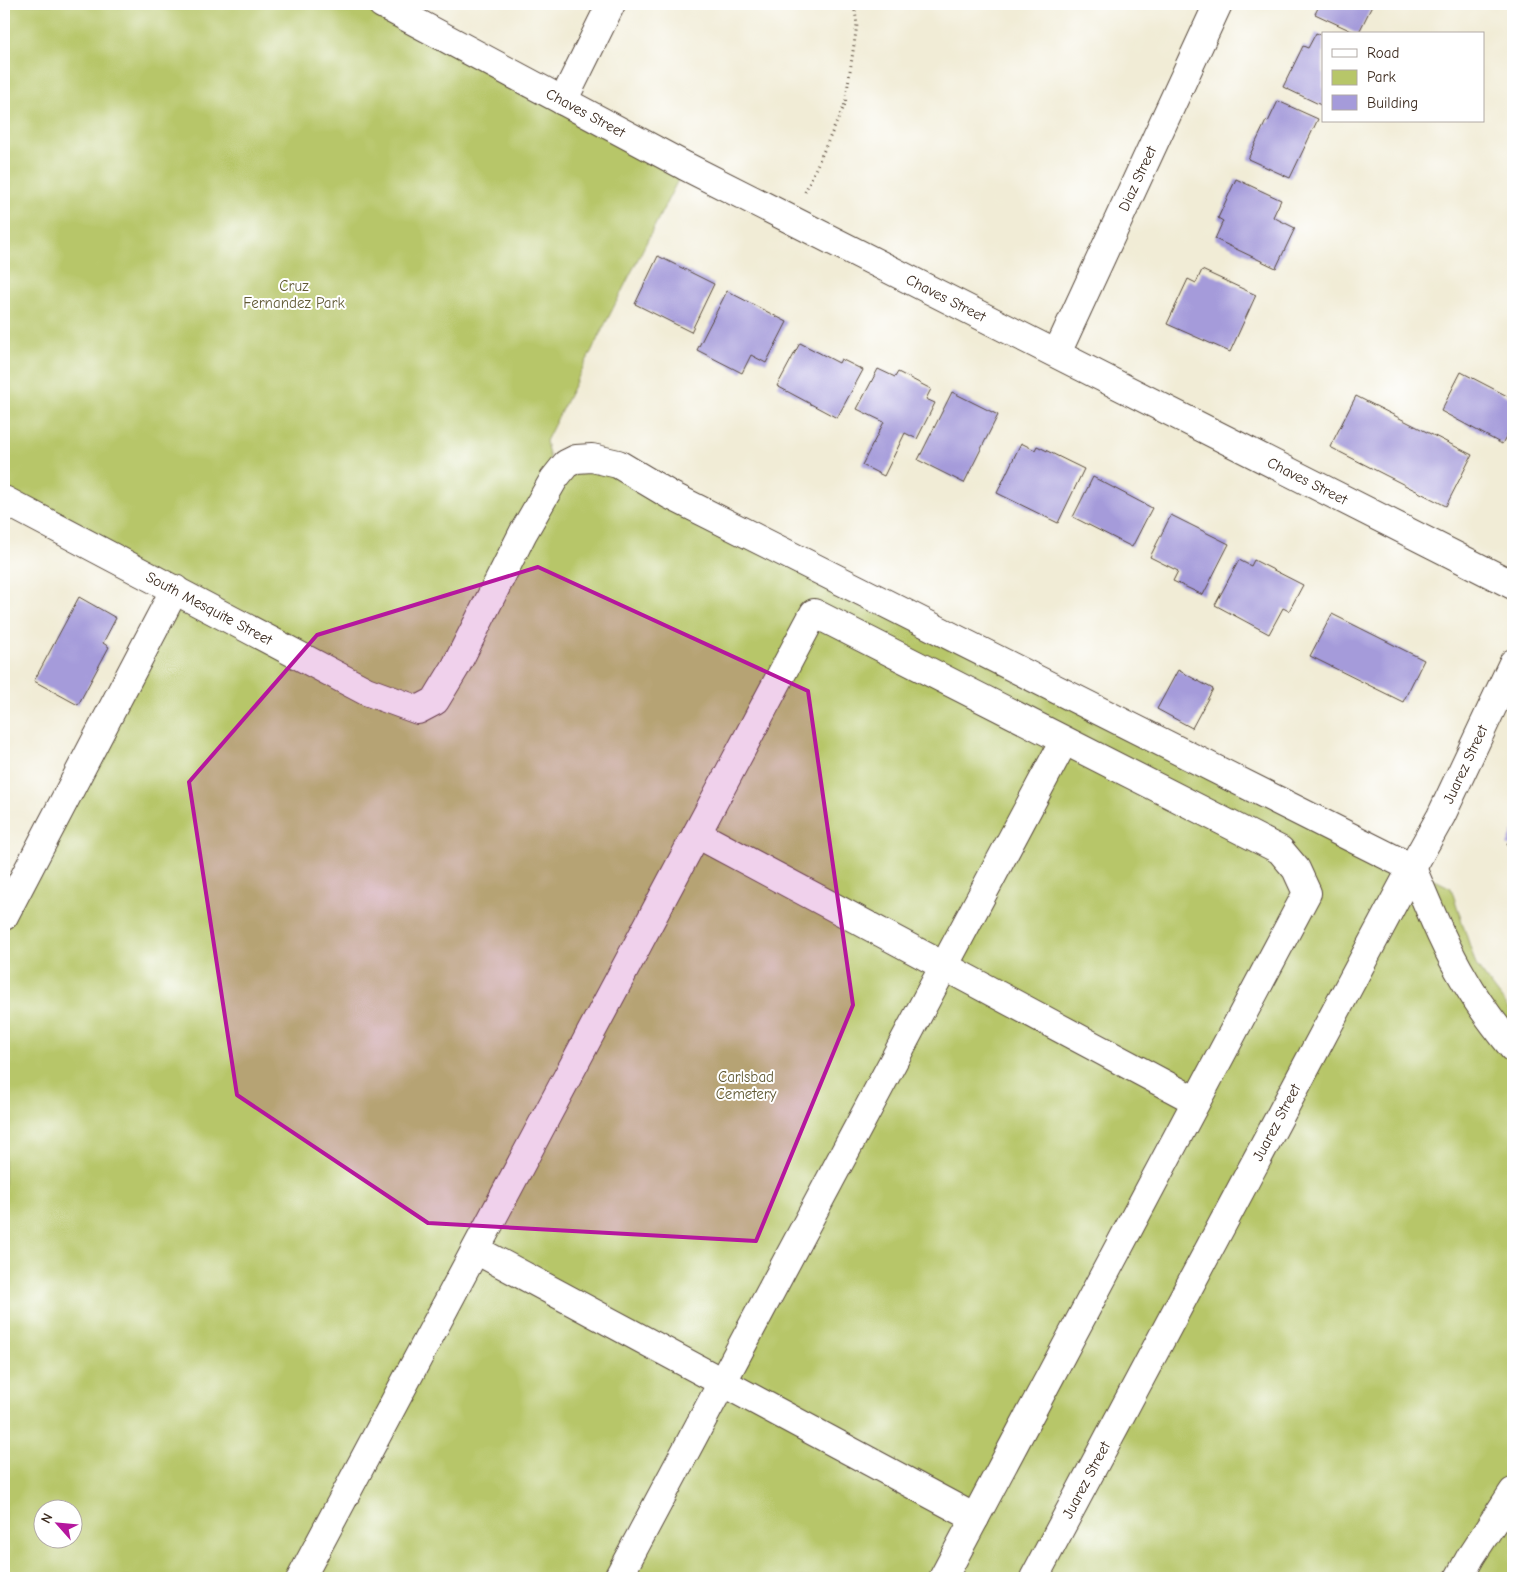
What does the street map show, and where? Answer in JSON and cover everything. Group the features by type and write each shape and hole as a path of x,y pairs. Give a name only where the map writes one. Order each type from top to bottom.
{"street":[{"name":"Chaves Street","path":"382,4 685,166 1513,586"},
{"path":"563,101 611,4"},
{"name":"Diaz Street","path":"1056,353 1218,4"},
{"name":"South Mesquite Street","path":"4,500 366,691 418,710 436,701 455,668 523,533 554,478 566,464 576,459 592,458 618,464 670,495 1412,868"},
{"path":"4,916 175,590"},
{"path":"301,1578 814,614 1280,850 1296,869 1307,893 943,1578"},
{"name":"Juarez Street","path":"1034,1578 1441,816 1513,663"},
{"path":"618,1578 1064,741"},
{"path":"697,834 1196,1101"},
{"path":"1412,868 1439,930 1464,980 1493,1024 1513,1048"},
{"path":"476,1250 975,1518"},
{"path":"1459,1578 1471,1556 1513,1492"}],"path":[{"path":"792,220 845,104 857,25 854,4"}],"highlighted area":[{"path":"538,567 808,691 853,1005 756,1241 428,1223 237,1095 189,782 317,635"}],"green space":[{"name":"Carlsbad Cemetery","path":"4,4 382,4 685,166 546,441 554,478 576,459 670,495 1451,888 1476,965 1513,1014 1513,1578 4,1578 4,916 175,590 4,500"}],"building":[{"path":"1320,4 1373,4 1359,32 1354,32 1315,14"},
{"path":"1316,33 1322,36 1322,106 1283,87 1303,46 1308,48"},
{"path":"1278,101 1318,119 1290,178 1248,159"},
{"path":"1236,179 1281,200 1273,217 1295,228 1276,268 1215,239 1223,221 1218,218"},
{"path":"658,256 714,284 691,332 635,304"},
{"path":"1202,270 1256,295 1230,352 1167,324 1188,279 1196,283"},
{"path":"727,291 787,322 766,363 751,355 742,373 697,350"},
{"path":"800,343 839,363 841,359 863,370 837,418 777,386"},
{"path":"878,369 895,377 898,372 931,389 926,399 935,403 917,439 905,433 884,476 862,465 884,422 857,409"},
{"path":"1461,372 1513,399 1513,423 1502,444 1441,411"},
{"path":"952,392 998,415 964,483 918,460"},
{"path":"1356,396 1472,455 1446,506 1330,447"},
{"path":"1021,443 1035,450 1037,446 1084,469 1058,523 997,493"},
{"path":"1093,477 1152,508 1132,547 1073,517"},
{"path":"1171,515 1229,544 1203,595 1173,581 1178,571 1150,557"},
{"path":"1239,560 1251,566 1254,560 1303,585 1289,611 1283,608 1269,634 1215,605"},
{"path":"79,597 116,618 103,643 109,647 78,705 34,681"},
{"path":"1332,614 1424,660 1403,702 1310,656"},
{"path":"1178,670 1213,689 1192,728 1157,709"},
{"path":"1513,831 1513,848 1507,845"}],"park label":[{"name":"Cruz Fernandez Park","path":"294,294"}]}
